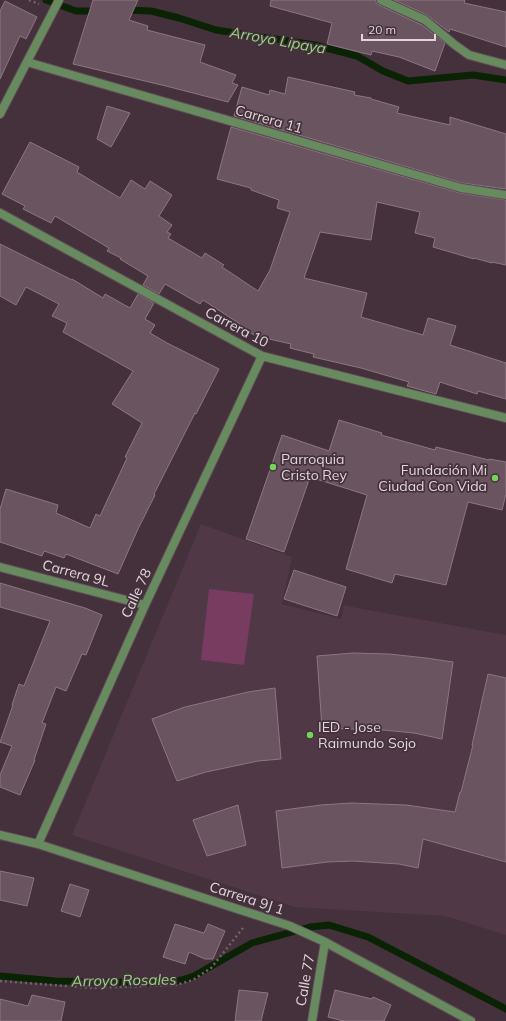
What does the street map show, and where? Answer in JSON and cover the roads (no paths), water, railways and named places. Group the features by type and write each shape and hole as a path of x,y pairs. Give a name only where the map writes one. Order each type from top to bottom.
{"street":[{"path":"0,114 60,0"},
{"path":"381,0 425,20 469,55 506,65"},
{"name":"Carrera 11","path":"27,62 461,188 506,195"},
{"name":"Carrera 10","path":"0,213 262,356 506,418"},
{"name":"Calle 78","path":"38,844 145,605 262,356"},
{"name":"Carrera 9L","path":"0,567 145,605"},
{"name":"Carrera 9J 1","path":"0,835 38,844 290,926 325,942 471,1021"},
{"name":"Calle 77","path":"312,1021 325,942"}],"waterway":[{"name":"Arroyo Lipaya","path":"46,0 76,11 98,11"},
{"name":"Arroyo Lipaya","path":"124,10 151,11 216,30 315,45 357,56 383,71 408,81 473,75 506,80"},
{"name":"Arroyo Rosales","path":"0,976 55,981 148,983 182,980 194,976 252,943 310,927 329,925 368,937 506,1009"}],"place":[{"name":"Parroquia Cristo Rey","path":"273,467"},
{"name":"Fundación Mi Ciudad Con Vida","path":"495,478"},
{"name":"IED - Jose Raimundo Sojo","path":"310,735"}]}
